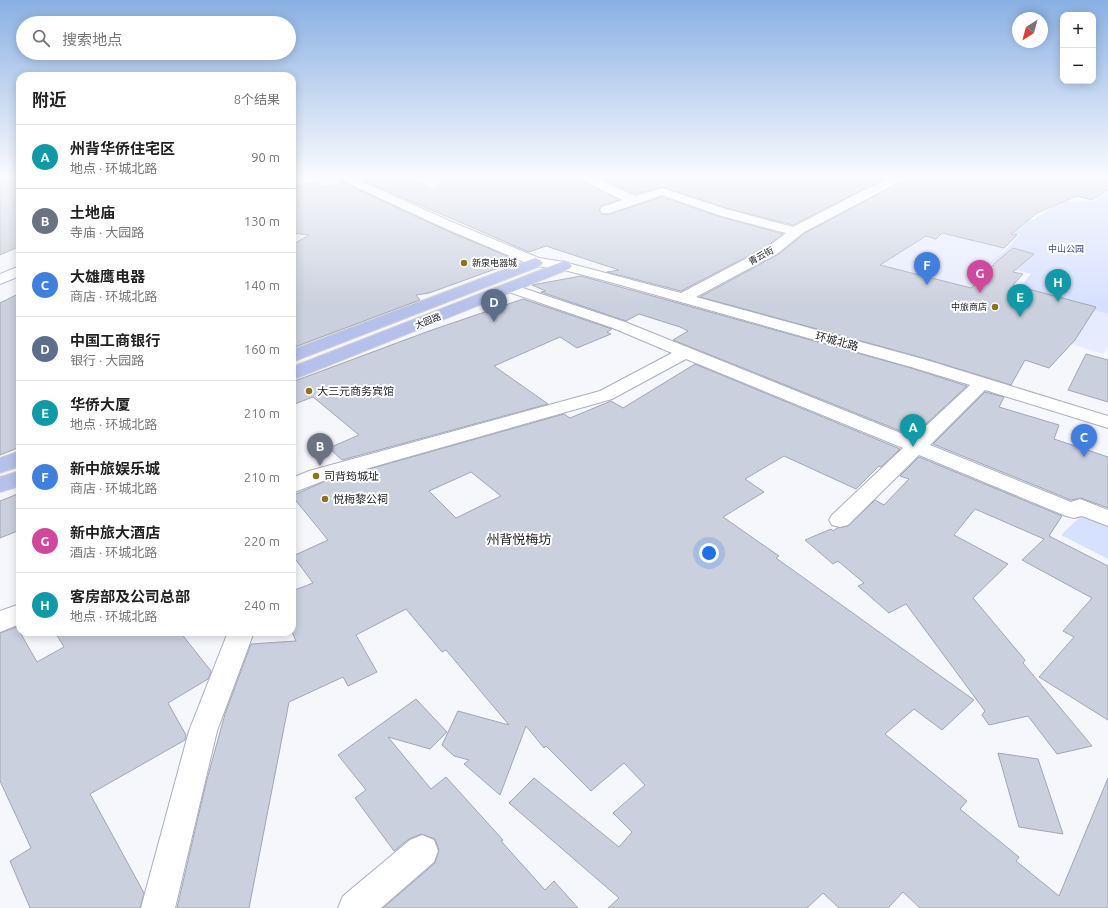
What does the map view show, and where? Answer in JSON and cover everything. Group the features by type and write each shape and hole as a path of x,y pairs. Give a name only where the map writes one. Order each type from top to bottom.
{"main road":[{"name":"大园路","path":"296,354 542,260"},
{"name":"大园路","path":"296,372 564,266"},
{"path":"0,466 16,460"},
{"path":"0,485 16,479"}],"street":[{"name":"环城北路","path":"447,220 542,260 982,382 1108,422"},
{"name":"环城北路","path":"458,220 542,260"},
{"path":"753,220 796,232"},
{"name":"青云街","path":"682,298 773,250 796,232 817,220"},
{"path":"0,266 16,269"},
{"path":"0,280 16,272"},
{"path":"511,288 619,325 1074,511 1080,506 1108,518"},
{"path":"296,484 316,476 606,395 686,352"},
{"path":"840,520 982,382"},
{"path":"0,622 16,615"},
{"path":"158,908 203,731 239,636"},
{"path":"355,908 422,851"}],"shaded area":[{"path":"952,220 960,220 1019,235 979,275 1108,309 1108,347 1103,354 864,277 886,254"}],"green space":[{"name":"中山公园","path":"991,220 1108,220 1108,314 1019,288 1031,274 989,263 1007,249 1019,235 1001,231"},
{"path":"1084,513 1108,524 1108,559 1061,535"}],"building":[{"path":"0,220 16,220 16,248 0,255"},
{"path":"296,220 424,220 512,258 496,264 501,267 429,293 416,295 420,300 296,346 296,243 309,235 296,233"},
{"path":"456,220 734,220 783,234 767,246 681,291 607,272 619,270 546,246 529,252"},
{"path":"775,220 802,220 793,225"},
{"path":"829,220 1028,220 1011,234 1017,235 1004,248 942,233 936,239 926,236 880,265 971,288 995,263 1013,248 1034,254 1013,272 1023,274 1013,285 1096,307 1075,340 1049,368 1025,360 1011,385 923,358 700,297 779,254 805,233"},
{"path":"581,276 911,368 967,386 913,436 673,340 688,331 680,327 639,314 626,321 541,292 546,291 532,285"},
{"path":"16,295 16,449 0,455 0,303"},
{"path":"523,299 612,329 607,332 611,334 577,348 560,337 494,366 548,404 342,460 329,448 359,435 313,397 296,403 296,381 429,331"},
{"path":"1086,354 1108,360 1108,402 1068,390"},
{"path":"695,364 900,449 881,467 879,466 856,489 784,456 745,479 764,492 723,517 779,556 776,558 974,700 942,730 914,709 885,734 967,801 960,809 1019,857 1016,861 1059,896 1108,778 1108,908 920,908 903,892 888,908 839,908 823,893 807,908 608,908 619,898 509,803 534,778 619,847 632,832 613,813 645,785 624,763 591,791 546,746 544,748 526,726 500,795 464,764 469,760 454,756 442,745 458,711 509,725 446,650 442,652 406,609 356,635 377,672 348,686 343,677 289,702 249,908 177,908 206,783 225,714 251,644 296,641 294,636 296,636 296,589 313,583 296,560 296,555 328,540 296,501 296,494 323,482 564,414 570,418 611,401 623,408","holes":["471,472 501,496 456,518 429,491"]},
{"path":"985,392 1004,397 999,407 1059,425 1054,439 1108,457 1108,508 1081,498 1071,500 933,444"},
{"path":"919,457 1062,516 1049,536 1108,566 1108,720 1039,677 1074,637 1063,631 1092,598 1022,560 1044,539 975,509 954,535 1008,564 973,598 1025,660 1023,663 1092,746 1057,754 1028,716 989,725 982,715 985,711 906,604 889,613 858,586 864,583 838,561 833,564 805,540 831,529 833,531 837,528 848,526 875,500 884,505 909,479 900,476"},
{"path":"16,495 16,532 0,538 0,501"},
{"path":"16,627 16,636 22,636 37,662 64,647 57,636 183,636 211,671 208,679 168,703 186,735 185,740 90,794 144,893 140,908 30,908 10,861 31,848 0,781 0,633"},
{"path":"416,699 447,732 430,749 388,737 431,789 446,777 503,840 501,841 545,890 554,881 578,908 383,908 435,863 439,850 435,839 421,834 409,839 394,851 355,798 366,790 338,755"},
{"path":"998,753 1038,759 1063,834 1019,827"}],"place":[{"name":"新泉电器城","path":"464,263"},
{"name":"新中旅娱乐城","path":"927,285"},
{"name":"新中旅大酒店","path":"980,293"},
{"name":"客房部及公司总部","path":"1058,302"},
{"name":"中旅商店","path":"995,307"},
{"name":"华侨大厦","path":"1020,317"},
{"name":"中国工商银行","path":"494,322"},
{"name":"大三元商务宾馆","path":"309,391"},
{"name":"州背华侨住宅区","path":"913,447"},
{"name":"大雄鹰电器","path":"1084,457"},
{"name":"土地庙","path":"320,466"},
{"name":"司背筠城址","path":"316,476"},
{"name":"悦梅黎公祠","path":"325,499"}],"district":[{"name":"州背悦梅坊","path":"519,539"}]}
